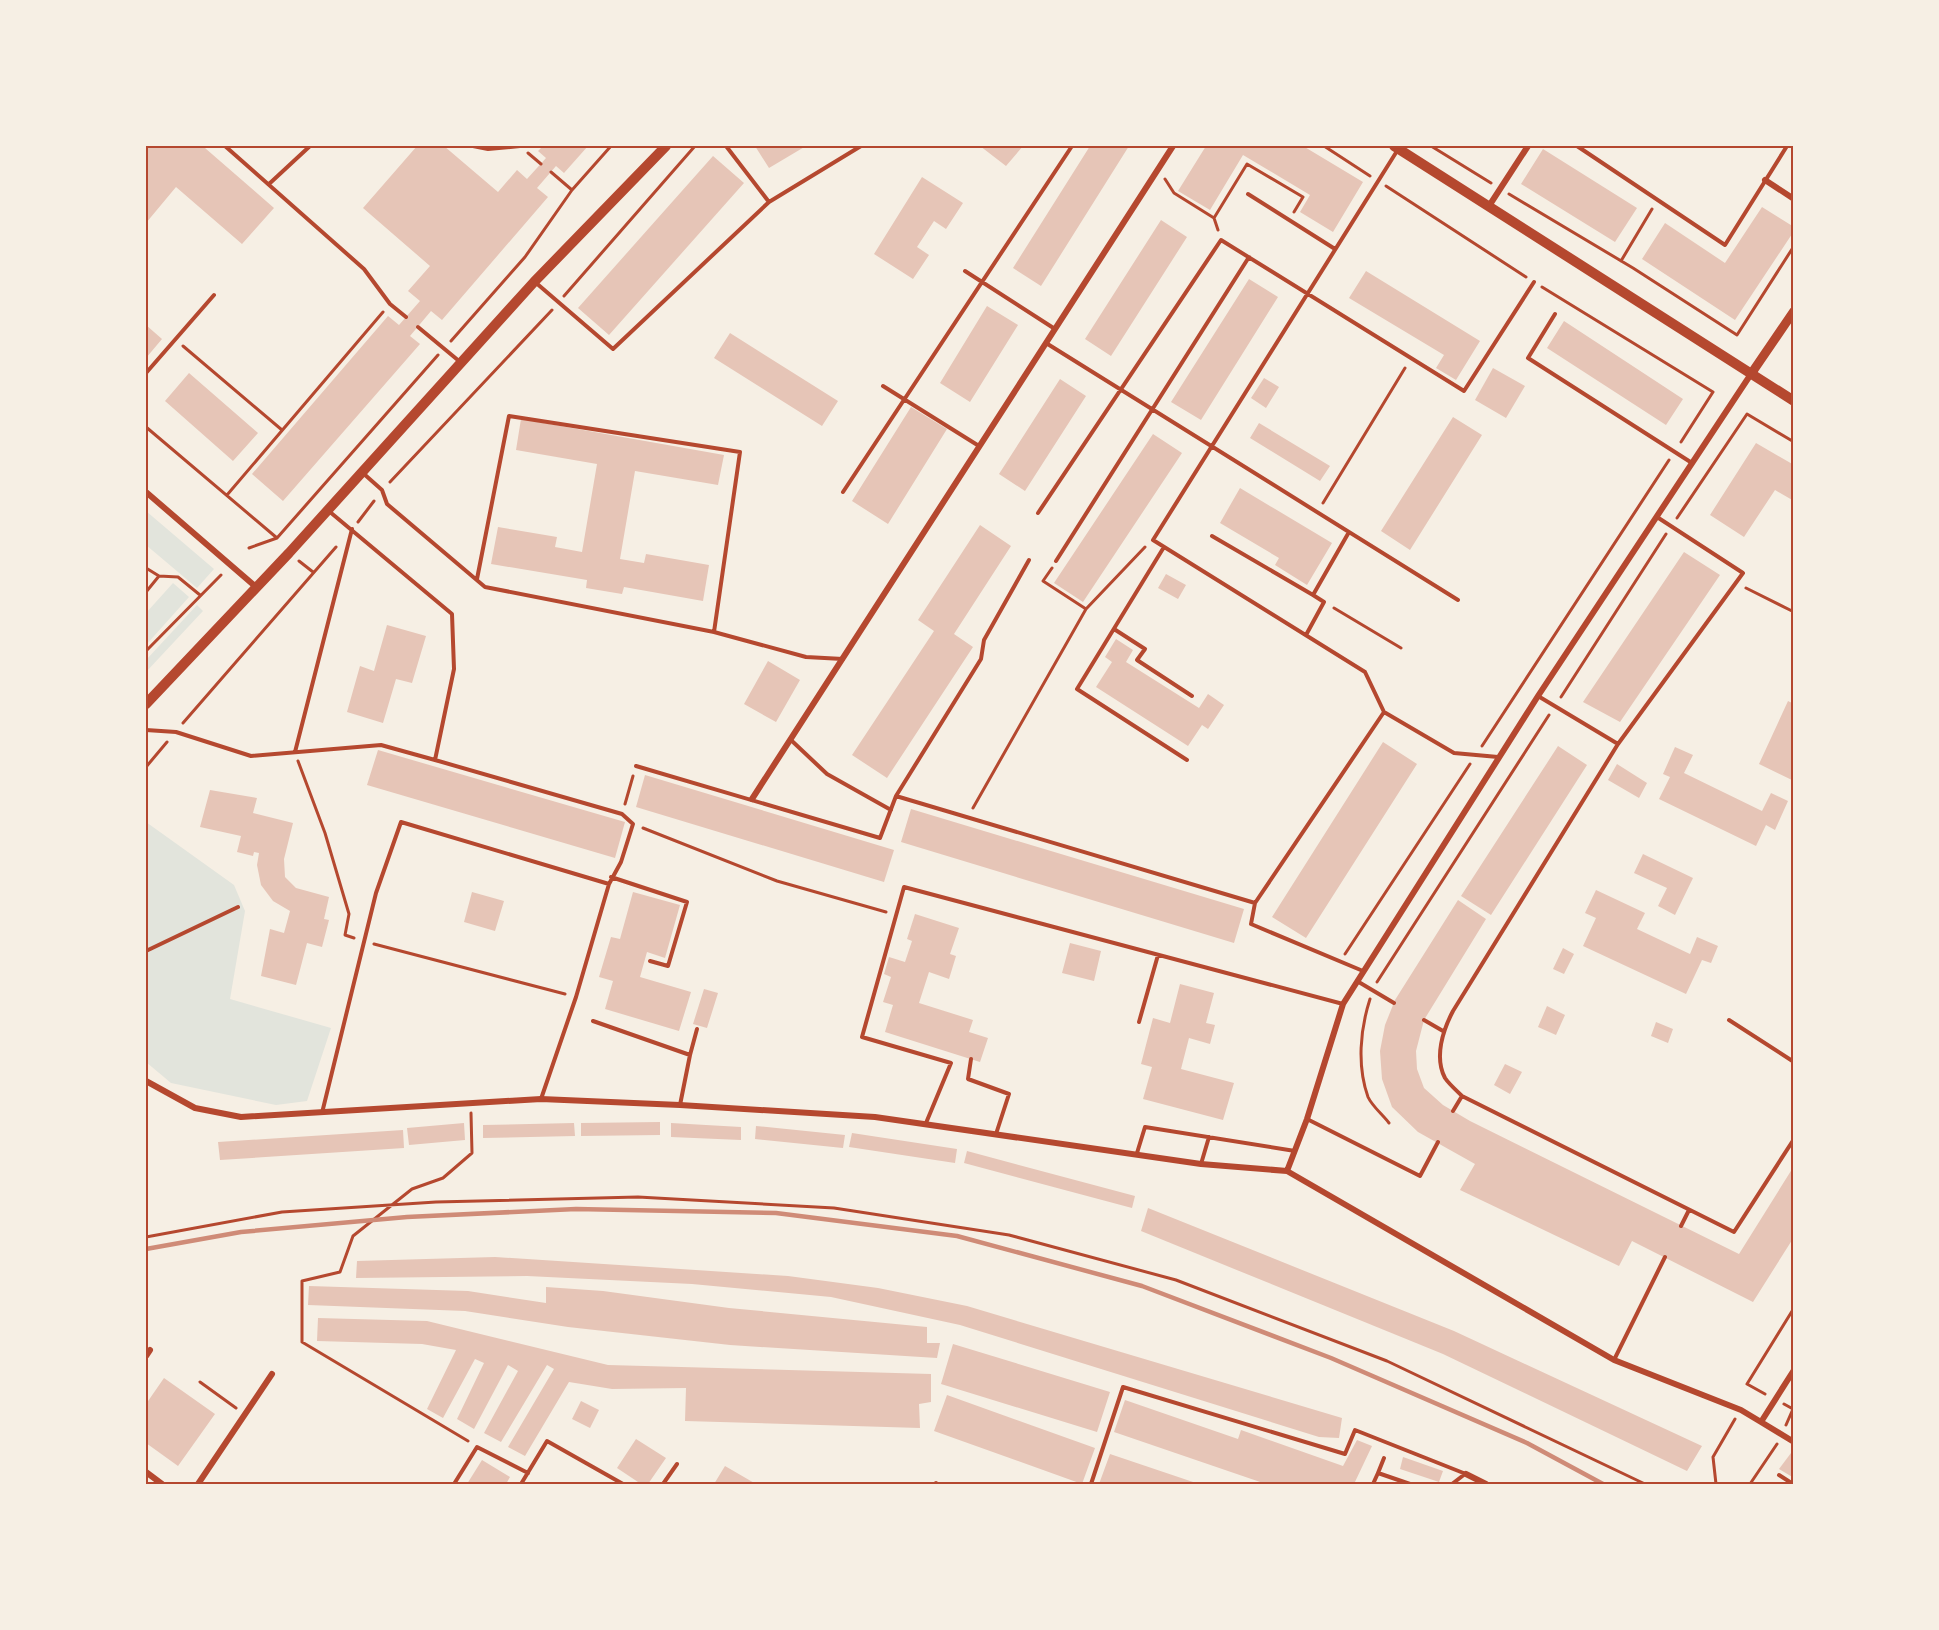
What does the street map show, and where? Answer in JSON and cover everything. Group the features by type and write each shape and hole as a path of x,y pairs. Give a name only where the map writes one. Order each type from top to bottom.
{"main road":[{"path":"146,704 362,472 534,282 666,146"},
{"path":"1396,147 1794,401"}],"street":[{"path":"752,799 792,741 1173,146"},
{"path":"1489,206 1527,146"},
{"path":"1765,180 1794,199"},
{"path":"1287,1172 1307,1119 1343,1004 1498,757 1794,311"},
{"path":"146,492 256,587"},
{"path":"146,1081 195,1108 241,1117 540,1099 680,1105 875,1117 1201,1164 1287,1172 1614,1360 1741,1410 1782,1437 1794,1442"},
{"path":"1761,1422 1794,1370"},
{"path":"198,1485 272,1374"},
{"path":"146,1472 162,1485"},
{"path":"1466,1474 1486,1485"}],"lane":[{"path":"225,146 364,269 390,304 406,317"},
{"path":"269,184 310,146"},
{"path":"473,146 488,149 520,146"},
{"path":"726,146 769,202"},
{"path":"534,282 613,349 769,202 861,146"},
{"path":"843,492 1072,146"},
{"path":"1577,146 1725,245 1787,146"},
{"path":"1396,147 1378,181 1153,540 1365,672 1384,712 1454,753 1498,757"},
{"path":"1248,194 1335,249"},
{"path":"1038,513 1221,240 1464,391 1534,282"},
{"path":"1056,561 1154,410 1249,257"},
{"path":"964,271 1055,329"},
{"path":"146,373 214,295"},
{"path":"1555,314 1528,358 1693,464"},
{"path":"418,327 461,363"},
{"path":"1046,343 1458,600"},
{"path":"883,386 980,446"},
{"path":"477,579 509,416 740,452 714,632"},
{"path":"362,472 382,490 387,504 485,587 714,632 806,657 844,659"},
{"path":"327,509 452,614 454,669 435,760"},
{"path":"1657,517 1743,573 1618,744 1452,1011 1443,1031 1441,1051 1445,1077 1462,1096 1734,1232 1794,1139"},
{"path":"295,752 352,529"},
{"path":"1313,595 1349,532"},
{"path":"1212,536 1324,602 1306,635"},
{"path":"1164,547 1077,689 1187,760"},
{"path":"636,766 880,838 896,796 981,659 984,639 1029,560"},
{"path":"1114,629 1145,649 1137,660 1192,696"},
{"path":"1538,696 1618,744"},
{"path":"1363,971 1251,924 1255,903 1384,712"},
{"path":"146,730 176,732 251,756 381,745 622,814 633,825 621,862 611,877 576,997 540,1099"},
{"path":"792,741 827,774 891,810"},
{"path":"896,796 1255,903"},
{"path":"322,1113 376,893 401,822 609,884"},
{"path":"611,877 687,902 668,966 650,961"},
{"path":"926,1123 951,1063 862,1037 904,887 1343,1004"},
{"path":"146,951 238,907"},
{"path":"1139,1022 1158,955"},
{"path":"1357,981 1394,1003"},
{"path":"1424,1020 1443,1031"},
{"path":"1729,1020 1794,1062"},
{"path":"593,1021 690,1055"},
{"path":"680,1105 697,1029"},
{"path":"971,1059 968,1079 1009,1094 996,1135"},
{"path":"1453,1111 1462,1096"},
{"path":"1307,1119 1420,1176 1438,1142"},
{"path":"1137,1153 1145,1127 1296,1151"},
{"path":"1201,1164 1209,1137"},
{"path":"1681,1226 1689,1210"},
{"path":"1614,1360 1665,1257"},
{"path":"1091,1485 1123,1388 1345,1454 1355,1430 1466,1474"},
{"path":"521,1485 547,1441 623,1485"},
{"path":"454,1485 477,1447 528,1473"},
{"path":"1373,1485 1384,1458"},
{"path":"663,1485 677,1464"},
{"path":"1378,1473 1410,1485"},
{"path":"1452,1485 1466,1474"},
{"path":"1779,1475 1793,1485"}],"path":[{"path":"520,146 540,164"},
{"path":"146,767 352,529 382,490 558,303 695,146"},
{"path":"1324,146 1534,282 1713,392 1341,961"},
{"path":"1431,146 1621,261 1737,335 1794,246"},
{"path":"551,172 572,190"},
{"path":"1621,261 1658,199"},
{"path":"227,495 390,304"},
{"path":"175,339 282,430"},
{"path":"1318,513 1412,358"},
{"path":"1389,1123 1369,1099 1362,1064 1362,1026 1375,984 1671,526 1747,414 1794,442"},
{"path":"146,427 277,538 283,548"},
{"path":"967,817 1086,609 1153,540"},
{"path":"296,558 313,572"},
{"path":"1056,561 1043,581 1086,609"},
{"path":"146,568 159,576 178,577 200,595"},
{"path":"146,651 221,575"},
{"path":"146,592 159,576"},
{"path":"1736,584 1794,612"},
{"path":"1324,602 1401,648"},
{"path":"295,752 325,833 349,914 345,935 576,997"},
{"path":"622,814 636,766"},
{"path":"633,825 777,881 896,915"},
{"path":"470,1103 473,1130 472,1153 443,1178 412,1189 352,1236 340,1272 302,1281 302,1342 477,1447"},
{"path":"146,1237 282,1212 389,1205 638,1197 834,1208 1009,1235 1176,1280 1387,1361 1646,1485"},
{"path":"1747,1384 1794,1308"},
{"path":"200,1382 245,1414"},
{"path":"1750,1485 1782,1437 1794,1407"},
{"path":"1716,1485 1713,1457 1741,1410"}],"shaded area":[{"path":"146,511 214,569 197,588 146,545"},
{"path":"173,583 189,597 146,645 146,613"},
{"path":"197,605 203,611 146,672 146,660"},
{"path":"146,822 234,885 245,911 230,999 331,1028 307,1101 276,1105 171,1083 146,1062"}],"building":[{"path":"146,146 207,146 205,148 274,208 242,244 176,187 146,223"},
{"path":"417,146 444,146 498,192 517,170 527,179 546,158 538,151 543,146 588,146 564,173 556,166 537,188 548,197 442,320 431,311 410,336 420,344 283,501 252,474 388,316 399,325 420,301 408,291 430,266 363,208"},
{"path":"755,146 806,146 769,168"},
{"path":"980,146 1023,146 1006,166"},
{"path":"1090,146 1129,146 1041,286 1013,268"},
{"path":"1206,146 1303,146 1363,182 1333,232 1300,212 1310,195 1243,155 1210,210 1178,191"},
{"path":"1543,149 1637,208 1615,242 1521,184"},
{"path":"713,156 744,183 609,335 578,308"},
{"path":"922,177 963,203 946,229 934,221 917,247 929,255 913,279 874,254"},
{"path":"1762,207 1794,227 1794,231 1735,320 1642,259 1665,223 1725,263"},
{"path":"1161,220 1187,237 1111,356 1085,339"},
{"path":"1366,271 1480,341 1456,380 1436,368 1444,355 1349,298"},
{"path":"1249,279 1278,297 1201,420 1171,402"},
{"path":"987,306 1018,325 970,402 940,383"},
{"path":"1564,321 1683,399 1666,425 1547,348"},
{"path":"146,325 162,339 146,358"},
{"path":"730,333 838,401 822,426 714,358"},
{"path":"1493,368 1525,386 1506,418 1475,400"},
{"path":"189,373 258,433 233,461 165,401"},
{"path":"1264,378 1279,387 1266,408 1251,398"},
{"path":"1060,379 1086,396 1025,491 999,474"},
{"path":"911,407 947,429 888,524 852,501"},
{"path":"1453,417 1482,435 1410,550 1381,531"},
{"path":"521,419 724,455 718,485 635,471 620,559 644,563 646,554 709,565 703,601 624,587 622,594 586,588 587,580 491,564 498,527 557,537 555,547 582,552 597,464 516,450"},
{"path":"1259,423 1330,466 1320,481 1250,438"},
{"path":"1153,434 1182,453 1083,602 1054,583"},
{"path":"1756,443 1794,465 1794,501 1775,490 1744,537 1710,515"},
{"path":"1240,488 1332,543 1307,585 1275,565 1279,558 1220,523"},
{"path":"980,525 1011,546 954,634 973,647 887,778 852,755 934,631 918,620"},
{"path":"1684,552 1720,575 1620,722 1583,702"},
{"path":"1166,574 1186,585 1178,599 1158,588"},
{"path":"387,625 426,636 412,683 396,679 383,723 347,712 360,666 374,671"},
{"path":"1116,639 1133,650 1126,662 1199,708 1208,694 1224,705 1208,729 1202,725 1188,746 1096,687 1112,662 1105,657"},
{"path":"768,661 800,680 776,722 744,704"},
{"path":"1794,700 1794,781 1759,764 1788,701 1792,703"},
{"path":"1383,742 1417,764 1306,938 1272,917"},
{"path":"1558,746 1587,765 1491,915 1461,896"},
{"path":"1675,747 1693,755 1684,773 1762,811 1771,793 1788,801 1775,830 1766,825 1756,846 1659,799 1670,777 1663,774"},
{"path":"378,750 625,822 615,858 367,785"},
{"path":"1617,764 1647,783 1639,798 1608,780"},
{"path":"645,775 894,850 884,882 636,807"},
{"path":"210,790 257,798 253,813 293,823 284,859 285,877 296,888 329,897 324,919 329,920 322,947 307,943 296,985 261,976 270,929 284,933 290,911 273,901 261,885 257,865 259,853 254,852 253,856 237,852 241,836 200,827"},
{"path":"911,809 1244,909 1234,943 901,842"},
{"path":"1643,854 1693,878 1675,915 1658,906 1667,888 1634,873"},
{"path":"1596,890 1645,913 1637,929 1690,954 1697,937 1718,946 1711,963 1702,960 1686,994 1583,946 1596,918 1585,913"},
{"path":"472,892 504,901 495,931 464,922"},
{"path":"633,892 680,905 665,958 647,952 640,977 691,992 679,1031 605,1009 613,981 599,977 611,937 620,939"},
{"path":"1458,900 1486,919 1424,1020 1416,1051 1417,1069 1424,1088 1443,1105 1470,1121 1739,1254 1794,1166 1794,1237 1753,1302 1632,1241 1619,1266 1460,1190 1475,1164 1418,1132 1392,1107 1382,1079 1380,1051 1385,1025 1395,1000"},
{"path":"915,914 959,928 950,954 956,956 949,979 929,972 919,1003 973,1020 969,1032 988,1038 980,1062 885,1032 893,1005 883,1002 891,977 884,974 889,957 905,962 912,941 907,939"},
{"path":"1070,943 1101,951 1094,981 1062,973"},
{"path":"1563,948 1574,954 1564,974 1553,969"},
{"path":"1180,984 1214,993 1206,1023 1215,1025 1210,1044 1189,1038 1181,1069 1234,1083 1223,1120 1143,1099 1152,1067 1141,1064 1153,1018 1170,1023"},
{"path":"704,989 718,993 707,1028 693,1024"},
{"path":"1547,1006 1565,1015 1556,1035 1538,1027"},
{"path":"1656,1022 1673,1029 1668,1043 1651,1036"},
{"path":"1505,1064 1522,1072 1510,1094 1494,1085"},
{"path":"660,1122 660,1135 581,1136 581,1123"},
{"path":"464,1123 465,1140 409,1145 407,1128"},
{"path":"574,1123 575,1136 483,1138 483,1125"},
{"path":"671,1123 741,1127 741,1140 671,1137"},
{"path":"756,1126 845,1135 843,1148 755,1139"},
{"path":"403,1130 404,1148 220,1160 218,1142"},
{"path":"852,1133 957,1149 955,1163 849,1147"},
{"path":"967,1151 1135,1196 1132,1208 964,1163"},
{"path":"1148,1208 1454,1331 1702,1446 1687,1471 1443,1354 1141,1231"},
{"path":"495,1257 788,1276 878,1288 967,1306 1342,1418 1339,1438 1319,1437 960,1325 831,1297 692,1284 527,1276 356,1278 357,1261"},
{"path":"309,1286 468,1291 546,1303 546,1287 603,1291 729,1308 927,1327 927,1343 940,1343 937,1358 730,1345 568,1327 465,1311 308,1305"},
{"path":"318,1318 427,1321 608,1365 931,1374 931,1402 919,1404 920,1428 685,1421 686,1388 612,1389 569,1382 525,1456 508,1447 554,1369 547,1365 501,1442 484,1433 518,1371 508,1365 474,1429 457,1419 484,1363 475,1359 443,1418 427,1409 456,1350 422,1344 317,1341"},
{"path":"953,1344 1110,1392 1097,1432 941,1384"},
{"path":"164,1378 215,1414 178,1466 146,1443 146,1404"},
{"path":"947,1395 1095,1448 1082,1484 934,1431"},
{"path":"1125,1400 1238,1439 1241,1430 1343,1466 1357,1440 1372,1446 1354,1484 1266,1484 1114,1432"},
{"path":"581,1401 599,1410 590,1428 572,1419"},
{"path":"636,1439 666,1458 648,1484 641,1484 617,1468"},
{"path":"1794,1449 1794,1478 1779,1469"},
{"path":"1110,1454 1199,1484 1099,1484"},
{"path":"1403,1457 1443,1471 1439,1482 1400,1469"},
{"path":"482,1460 510,1477 506,1484 467,1484"},
{"path":"725,1466 756,1484 714,1484"}],"railway":[{"path":"146,1249 241,1232 407,1217 576,1209 776,1213 957,1236 1142,1286 1331,1358 1527,1443 1603,1484"}]}
